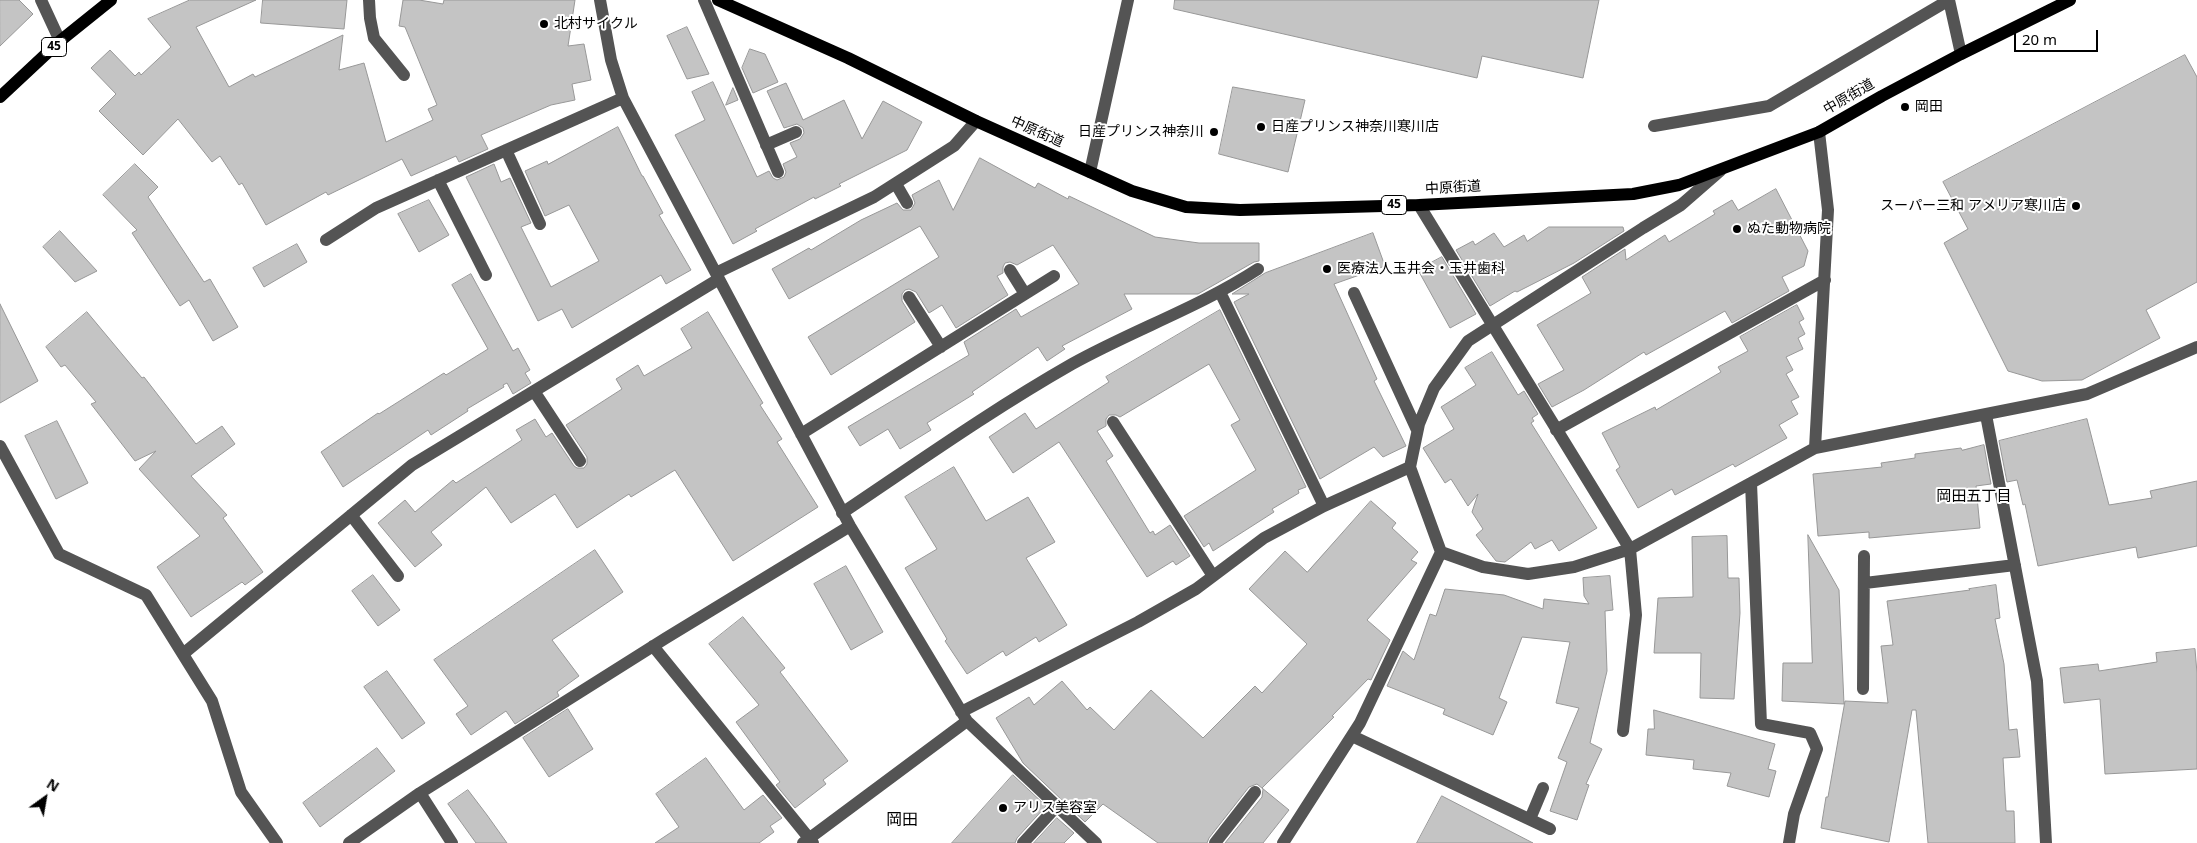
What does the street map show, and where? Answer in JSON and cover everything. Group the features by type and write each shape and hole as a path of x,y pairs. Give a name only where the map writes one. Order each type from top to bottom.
{"main road":[{"name":"45","path":"0,97 60,41 111,0"},
{"name":"中原街道","path":"718,0 848,58 976,121 1132,190 1186,207 1240,210 1419,205 1633,194 1679,186 1819,132 1882,96 2070,0"}],"street":[{"path":"41,0 60,41"},
{"path":"369,0 374,38 404,75"},
{"path":"600,0 611,60 623,98 842,513 964,717 1096,843"},
{"path":"704,0 778,172"},
{"path":"1090,172 1128,0"},
{"path":"1654,126 1769,106 1949,0 1962,54"},
{"path":"326,240 376,208 623,98"},
{"path":"183,654 412,465 718,276 896,184 954,146 976,121"},
{"path":"766,145 796,132"},
{"path":"1815,448 1828,210 1819,132"},
{"path":"506,150 540,224"},
{"path":"1283,843 1360,723 1441,552 1410,467 1417,430 1434,388 1468,341 1681,205 1720,171"},
{"path":"438,180 486,275"},
{"path":"896,184 907,203"},
{"path":"1419,205 1630,549 1636,615 1623,730"},
{"path":"842,513 1033,386 1074,363 1220,292 1258,269"},
{"path":"1010,270 1025,294"},
{"path":"801,434 1054,276"},
{"path":"1556,430 1825,280"},
{"path":"1220,292 1324,506"},
{"path":"1354,293 1417,430"},
{"path":"909,297 940,347"},
{"path":"1441,552 1483,567 1528,574 1574,567 1630,549 1815,448 2087,394 2197,347"},
{"path":"534,391 580,462"},
{"path":"1986,415 2037,681 2046,843"},
{"path":"1113,422 1213,576"},
{"path":"0,446 59,554 146,595 212,701 241,792 277,843"},
{"path":"653,646 808,842 964,717 1196,589 1264,538 1324,506 1410,467"},
{"path":"1751,483 1761,724 1810,733 1817,749 1794,814 1789,843"},
{"path":"351,516 398,576"},
{"path":"349,843 420,794 653,646 850,526"},
{"path":"1863,689 1864,556"},
{"path":"1865,583 2015,566"},
{"path":"1352,736 1550,829"},
{"path":"1530,819 1543,788"},
{"path":"1215,843 1255,792"},
{"path":"420,794 452,843"},
{"path":"1023,843 1057,806"}],"building":[{"path":"0,0 19,0 33,14 0,46"},
{"path":"190,0 256,0 196,27 229,87 253,74 255,77 343,35 339,70 364,63 386,142 433,120 428,109 437,105 405,27 399,26 403,0 419,0 443,4 444,0 575,0 568,46 584,44 591,80 572,84 575,100 551,105 481,135 488,149 459,162 456,156 411,176 402,159 328,195 326,192 266,225 242,183 239,185 220,156 212,162 178,119 143,155 99,111 116,94 91,68 110,50 135,76 139,72 141,75 171,47 148,19"},
{"path":"263,0 347,0 344,29 261,23"},
{"path":"1175,0 1599,0 1583,78 1482,56 1477,78 1174,9"},
{"path":"687,27 709,74 687,79 667,36"},
{"path":"750,49 765,54 778,82 753,93 742,68"},
{"name":"スーパー三和 アメリア寒川店","path":"2185,55 2197,77 2197,282 2146,310 2160,338 2082,380 2042,381 2008,371 1944,243 1968,229 1943,182"},
{"path":"713,82 757,177 769,171 773,178 777,180 784,177 786,172 783,164 797,157 790,143 800,139 804,133 803,128 797,124 784,128 767,91 786,83 803,120 844,100 862,139 883,101 922,122 907,150 839,184 841,186 815,199 814,197 755,229 757,231 733,244 675,135 705,120 692,92"},
{"name":"日産プリンス神奈川寒川店","path":"1233,87 1305,100 1288,172 1219,154"},
{"path":"733,88 738,100 726,105"},
{"path":"618,127 663,213 659,215 691,270 666,284 661,275 572,328 562,309 538,321 466,177 494,164 501,182 510,178 531,223 521,227 551,287 599,261 569,205 545,216 525,171 547,161 548,164"},
{"path":"980,158 1035,188 1038,183 1068,199 1069,196 1155,237 1199,243 1259,243 1259,261 1198,294 1124,294 1132,309 1062,346 1065,349 1047,361 1038,347 972,392 974,394 927,423 931,430 900,449 888,429 860,446 848,427 969,355 964,342 1016,309 1021,317 1079,284 1053,245 1017,265 1010,262 1005,263 1003,273 997,276 1008,295 956,328 942,305 929,313 916,292 909,289 905,290 902,294 902,301 915,322 831,375 808,337 939,257 920,226 789,299 772,269 809,248 811,250 861,220 897,203 903,210 911,210 915,203 912,195 939,180 953,210"},
{"path":"135,164 158,187 148,197 204,282 210,279 238,327 213,341 189,300 180,306 132,233 137,230 103,195"},
{"path":"1776,189 1808,251 1804,266 1782,277 1789,291 1732,323 1725,311 1646,355 1644,352 1584,390 1552,407 1538,384 1564,370 1537,325 1591,293 1582,277 1625,249 1626,260 1665,235 1669,242 1715,214 1713,211 1732,200 1738,210"},
{"path":"429,200 449,235 419,252 398,214"},
{"path":"1549,227 1623,227 1624,231 1574,263 1517,292 1515,291 1490,306 1456,250 1473,241 1475,245 1494,233 1504,247 1524,235 1527,241"},
{"path":"60,231 97,271 75,282 43,247"},
{"path":"1373,233 1385,266 1334,284 1377,379 1374,381 1406,446 1383,457 1374,447 1320,479 1234,302 1249,294 1232,294 1265,273"},
{"path":"297,244 307,262 264,287 253,268"},
{"path":"1442,257 1476,314 1450,328 1418,270"},
{"path":"471,274 513,351 518,348 530,370 525,373 531,383 513,394 507,383 503,385 504,387 467,409 468,411 431,435 428,430 343,487 321,452 378,413 488,349 452,285"},
{"path":"0,304 38,381 0,403"},
{"path":"1797,305 1804,319 1799,322 1805,334 1798,338 1803,349 1786,357 1793,370 1786,374 1799,397 1791,401 1798,414 1779,425 1787,438 1735,467 1733,464 1675,495 1672,489 1638,508 1616,470 1620,467 1602,433 1655,407 1656,410 1721,372 1718,367 1748,351 1740,337"},
{"path":"1220,310 1306,487 1298,490 1299,493 1272,509 1274,512 1213,551 1209,543 1204,547 1184,516 1256,470 1231,425 1240,420 1209,364 1120,417 1109,415 1106,419 1106,426 1097,431 1113,456 1106,461 1150,533 1153,531 1155,535 1170,525 1190,556 1176,565 1173,561 1147,577 1059,442 1013,473 989,437 1025,413 1036,429 1109,382 1106,377"},
{"path":"87,312 142,378 144,377 196,444 222,426 235,444 191,476 227,515 223,518 263,572 245,585 242,582 191,617 157,567 200,536 139,469 156,451 135,461 91,404 96,402 65,365 61,367 46,347"},
{"path":"708,312 763,403 760,405 782,439 777,442 818,507 733,561 675,470 631,497 629,494 577,528 555,494 511,523 486,487 431,532 442,545 415,567 378,523 405,500 415,512 453,480 456,483 522,440 516,430 535,419 546,437 552,433 574,466 584,468 587,464 587,457 566,425 622,389 616,379 638,365 644,376 692,348 681,329"},
{"path":"1492,352 1518,395 1524,391 1538,414 1532,418 1534,421 1531,423 1597,528 1559,551 1552,540 1535,549 1531,542 1505,562 1496,561 1476,535 1483,529 1472,512 1478,494 1468,506 1451,479 1445,483 1423,448 1454,429 1441,407 1476,385 1465,368"},
{"path":"2087,419 2109,505 2152,498 2150,491 2197,481 2197,546 2138,558 2136,547 2038,566 2025,504 2023,505 2017,480 2007,482 1999,441"},
{"path":"57,421 88,483 56,499 25,436"},
{"path":"1984,445 1991,484 1976,486 1980,528 1869,538 1869,532 1818,536 1813,474 1882,467 1881,463 1915,458 1915,454 1961,448 1962,450"},
{"path":"954,467 986,521 1028,497 1055,542 1026,558 1067,625 1039,642 1036,637 1006,656 1003,651 967,674 945,641 947,639 905,568 937,549 905,497"},
{"path":"1371,501 1396,523 1392,528 1418,552 1411,560 1417,563 1367,620 1390,640 1371,680 1368,679 1332,716 1334,717 1262,788 1289,810 1263,843 1225,843 1262,797 1263,789 1257,784 1249,787 1207,843 1158,843 1103,804 1085,822 1023,763 996,718 1029,697 1034,705 1062,681 1087,710 1090,707 1114,730 1151,690 1203,738 1255,686 1262,693 1307,644 1249,589 1285,551 1307,572"},
{"path":"1808,535 1839,590 1844,704 1782,701 1783,663 1812,663"},
{"path":"1727,536 1728,578 1739,578 1740,613 1734,699 1700,698 1701,653 1654,653 1658,598 1693,597 1692,537"},
{"path":"595,550 623,592 552,640 579,676 557,692 559,696 515,724 506,711 471,735 456,714 468,706 434,660"},
{"path":"846,566 883,632 851,650 814,584"},
{"path":"373,575 400,610 378,626 352,591"},
{"path":"1610,576 1613,610 1605,611 1607,671 1590,743 1602,749 1586,784 1589,785 1577,820 1550,811 1567,762 1558,758 1579,708 1556,703 1570,642 1522,637 1499,698 1507,702 1493,735 1443,714 1445,709 1387,686 1403,651 1414,660 1430,614 1436,616 1445,589 1504,595 1543,609 1544,599 1589,604 1584,596 1583,578"},
{"path":"1996,585 2000,618 1995,619 2004,664 2009,730 2017,729 2020,757 2003,758 2006,811 2014,811 2015,843 1928,843 1916,710 1912,710 1889,842 1821,828 1845,701 1888,703 1881,646 1893,645 1887,601"},
{"path":"743,617 785,668 780,672 848,761 823,780 826,784 795,808 776,785 780,782 736,722 759,705 709,644"},
{"path":"2195,649 2197,673 2197,769 2105,774 2100,699 2064,703 2060,668 2098,664 2099,671 2157,662 2156,653"},
{"path":"387,671 425,723 402,739 364,687"},
{"path":"568,709 593,749 549,777 523,738"},
{"path":"1654,710 1775,744 1768,769 1776,771 1769,797 1727,786 1731,773 1693,769 1694,760 1646,755 1648,729 1654,729"},
{"path":"377,748 395,771 320,827 303,803"},
{"path":"706,758 744,810 763,795 782,818 770,826 774,832 759,843 655,843 679,827 656,794"},
{"path":"1013,775 1046,806 1017,838 1015,843 952,843"},
{"path":"468,790 507,843 476,843 448,804"},
{"path":"1442,796 1533,843 1417,843"},
{"path":"1057,818 1074,833 1064,843 1034,843"}],"place":[{"name":"北村サイクル","path":"544,24"},
{"name":"岡田","path":"1905,107"},
{"name":"日産プリンス神奈川寒川店","path":"1261,127"},
{"name":"日産プリンス神奈川","path":"1214,132"},
{"name":"スーパー三和 アメリア寒川店","path":"2076,206"},
{"name":"ぬた動物病院","path":"1737,229"},
{"name":"医療法人玉井会・玉井歯科","path":"1327,269"},
{"name":"アリス美容室","path":"1003,808"}],"district":[{"name":"岡田五丁目","path":"1974,497"},
{"name":"岡田","path":"902,820"}]}
